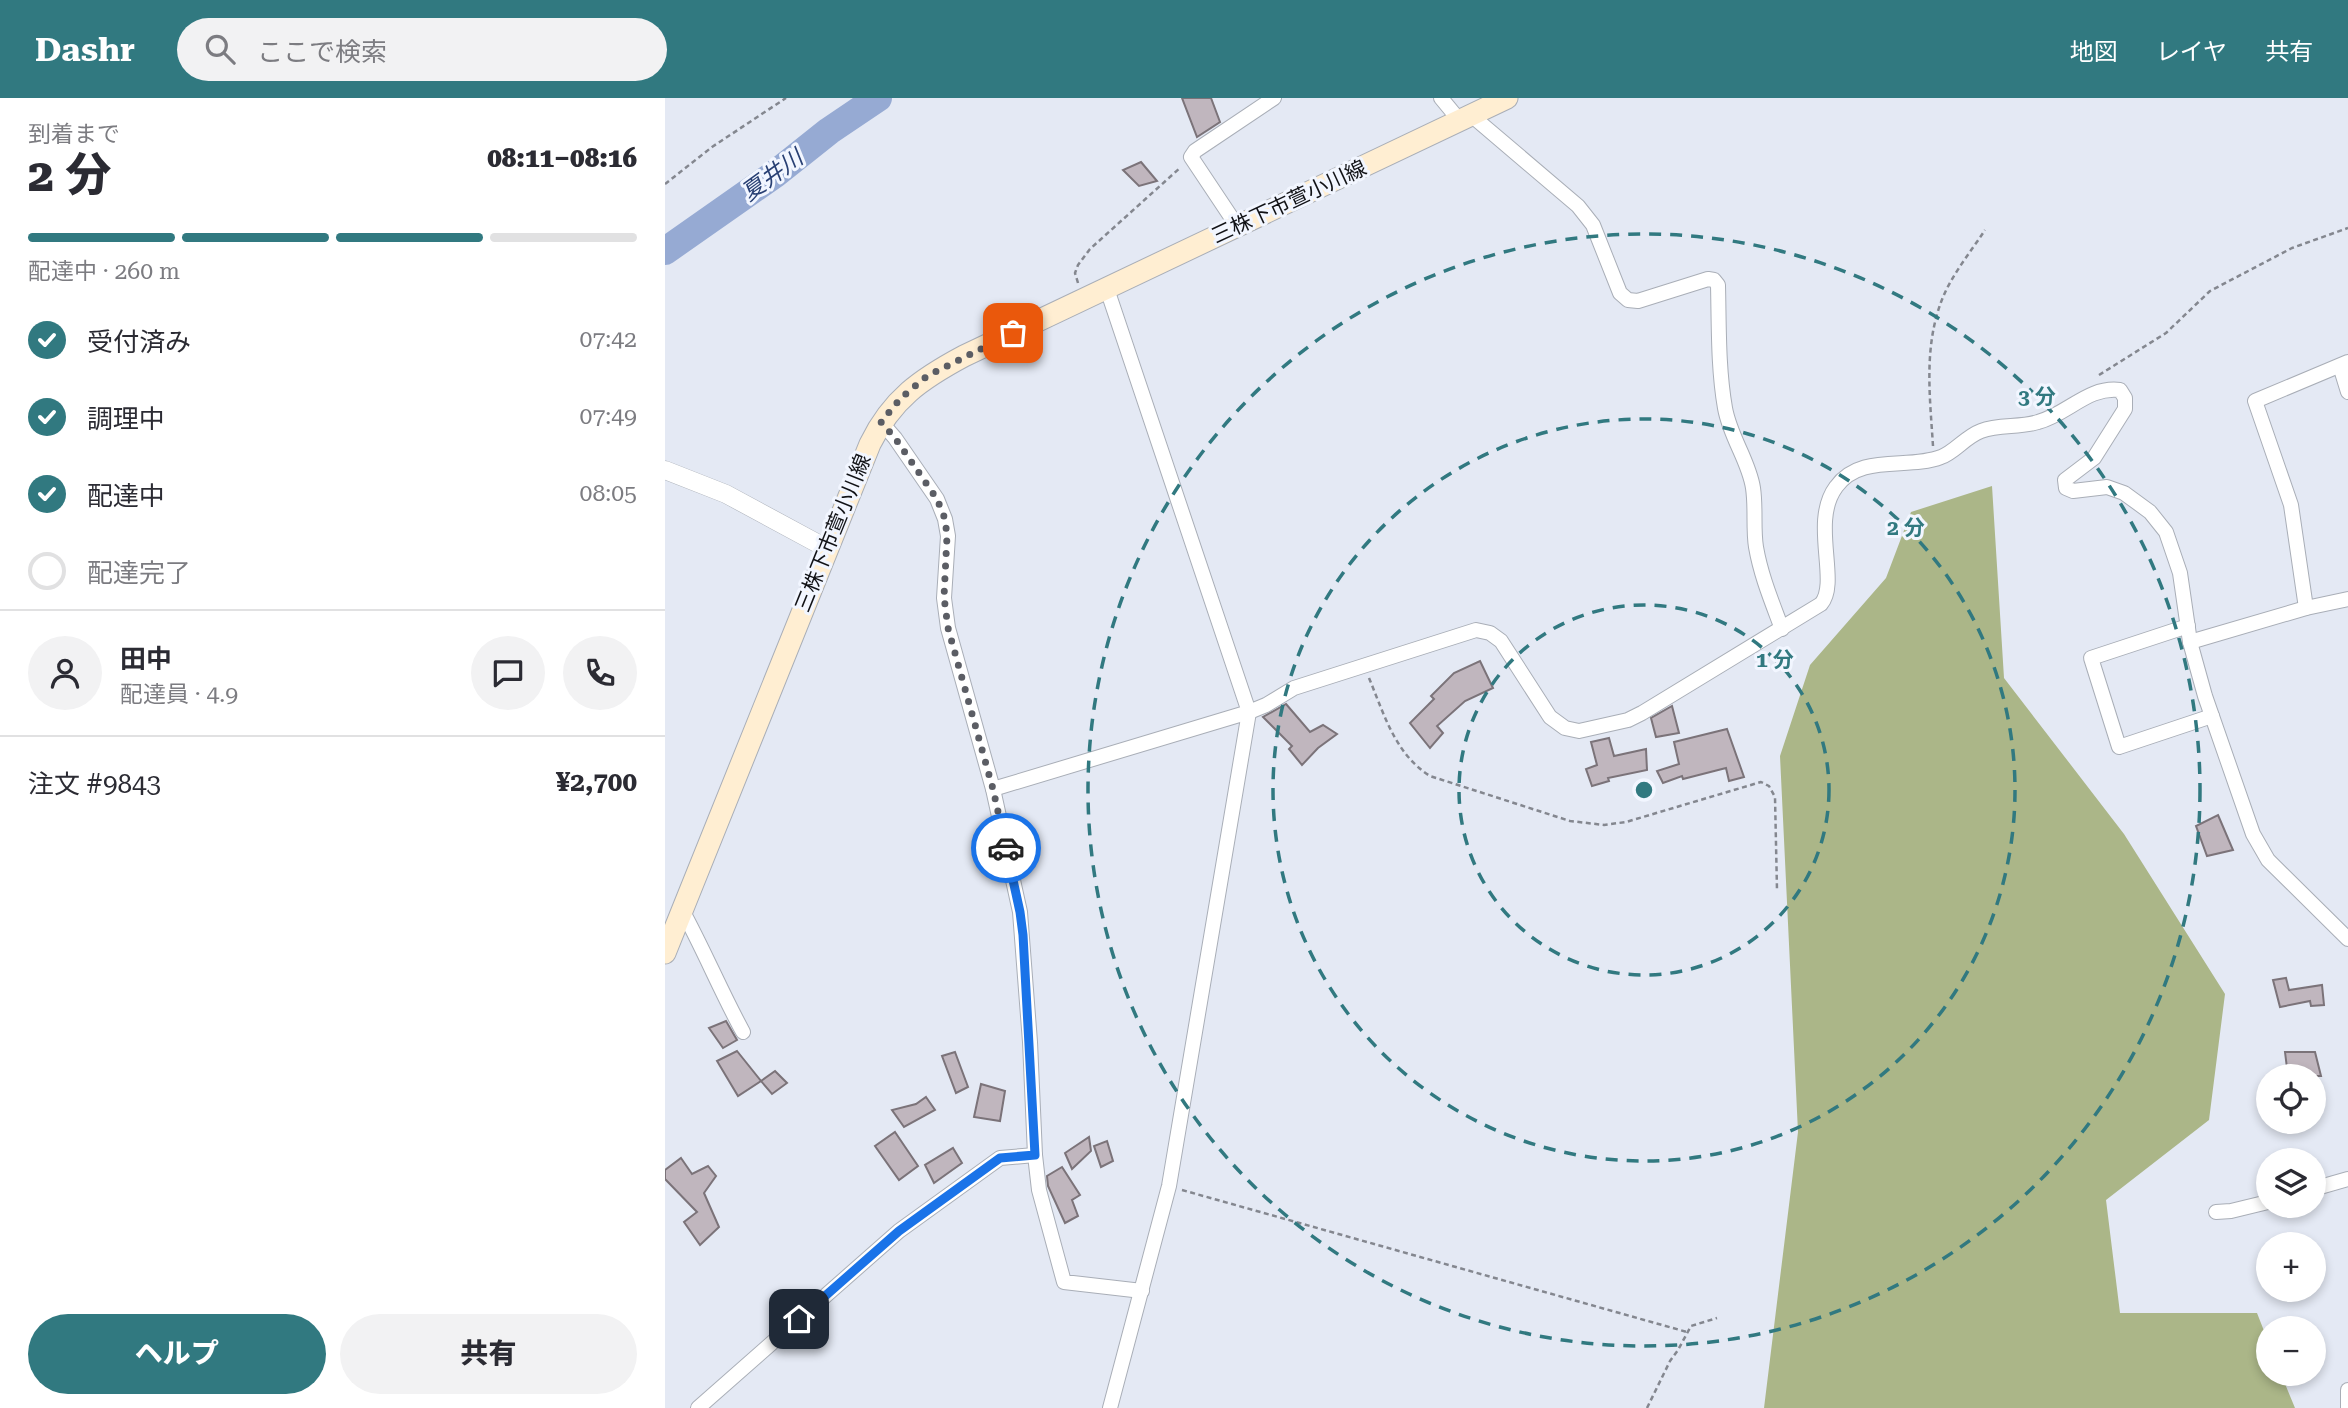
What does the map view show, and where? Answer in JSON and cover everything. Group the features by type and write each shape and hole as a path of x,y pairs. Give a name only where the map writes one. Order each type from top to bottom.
{"main road":[{"name":"三株下市萱小川線","path":"665,953 826,548 881,422 901,398 927,376 964,356 1507,98"}],"street":[{"path":"1237,226 1191,157 1195,151 1275,98"},
{"path":"1441,98 1578,206 1593,225 1621,293 1628,300 1638,301 1707,278 1718,285 1725,408 1733,438 1749,472 1753,488 1756,544 1763,578 1782,629"},
{"path":"1107,289 1249,712 1169,1186 1110,1408"},
{"path":"2306,608 2291,505 2255,401 2344,364 2348,392"},
{"path":"1002,786 1249,712 1294,688 1476,630 1490,633 1501,640 1550,717 1565,728 1579,731 1628,720 1821,604 1828,592 1823,531 1826,510 1836,486 1852,473 1880,464 1926,462 1944,456 1967,438 1982,431 2038,423 2064,411 2089,394 2108,389 2120,390 2125,398 2125,409 2094,458 2065,480 2066,488 2073,491 2107,487 2124,493 2150,512 2166,532 2180,573 2190,642 2212,716 2259,848 2348,939"},
{"path":"881,422 937,499 945,519 947,543 944,597 948,628 1002,786 1020,912 1039,1190 1064,1282 1142,1291"},
{"path":"665,470 726,495 826,548"},
{"path":"2190,642 2306,608 2348,599"},
{"path":"2188,626 2091,658 2119,747 2212,716"},
{"path":"683,910 702,946 722,996 743,1032"},
{"path":"698,1408 899,1231 1000,1158 1035,1155"},
{"path":"2326,1185 2348,1179"},
{"path":"2216,1212 2256,1205"},
{"path":"2348,1390 2348,1408"}],"path":[{"path":"665,184 712,147 786,98"},
{"path":"1086,299 1075,273 1084,257 1191,157"},
{"path":"2095,378 2166,333 2210,291 2292,248 2348,228"},
{"path":"1934,459 1929,362 1932,335 1940,303 1948,287 1985,230"},
{"path":"1364,665 1391,731 1415,766 1430,776 1570,821 1604,825 1626,822 1761,782 1769,786 1775,797 1777,890"},
{"path":"1169,1186 1687,1332"},
{"path":"1647,1408 1691,1326 1717,1318"}],"green space":[{"path":"1992,486 2004,678 2124,834 2225,994 2209,1120 2106,1200 2120,1313 2257,1313 2256,1386 2286,1386 2295,1408 1764,1408 1798,1132 1780,756 1810,665 1886,578 1911,512"}],"building":[{"path":"1182,98 1211,98 1220,122 1197,137"},
{"path":"1141,162 1157,181 1139,186 1123,170"},
{"path":"1480,661 1493,688 1465,701 1437,726 1443,733 1430,748 1410,723 1434,699 1431,696 1454,673"},
{"path":"1286,704 1310,732 1323,725 1337,734 1318,748 1302,765 1289,749 1292,746 1263,717"},
{"path":"1672,706 1679,733 1656,737 1651,718"},
{"path":"1727,729 1744,777 1729,781 1726,768 1683,779 1682,776 1663,783 1657,771 1679,764 1674,742"},
{"path":"1609,738 1614,756 1646,749 1647,770 1608,778 1609,781 1592,786 1586,769 1597,765 1591,742"},
{"path":"2218,815 2233,850 2207,856 2196,826"},
{"path":"2286,978 2289,990 2322,985 2324,1005 2311,1006 2310,1001 2280,1007 2273,980"},
{"path":"726,1021 737,1040 723,1048 709,1028"},
{"path":"737,1051 761,1081 738,1096 717,1061"},
{"path":"955,1052 968,1087 956,1093 942,1056"},
{"path":"2285,1052 2315,1052 2318,1064 2286,1064"},
{"path":"775,1071 787,1083 772,1094 761,1081"},
{"path":"981,1084 1005,1091 1000,1121 974,1117"},
{"path":"926,1097 935,1110 904,1127 892,1110 916,1104"},
{"path":"895,1132 918,1166 899,1180 875,1146"},
{"path":"1089,1137 1091,1151 1072,1169 1065,1153"},
{"path":"1107,1141 1113,1161 1101,1167 1094,1146"},
{"path":"953,1148 962,1163 934,1183 925,1165"},
{"path":"681,1158 692,1174 708,1166 716,1176 704,1193 719,1227 700,1245 684,1222 697,1212 665,1179 665,1170"},
{"path":"1062,1167 1080,1195 1072,1200 1078,1216 1065,1223 1048,1186 1047,1176"}],"waterway":[{"name":"夏井川","path":"665,251 878,98"}],"way so far":[{"path":"1006,848 993,789 948,628 944,597 947,536 945,519 937,499 881,422 901,398 927,376 1013,333"}],"route":[{"path":"799,1319 899,1231 1000,1158 1035,1155 1023,935 1006,848"}]}
